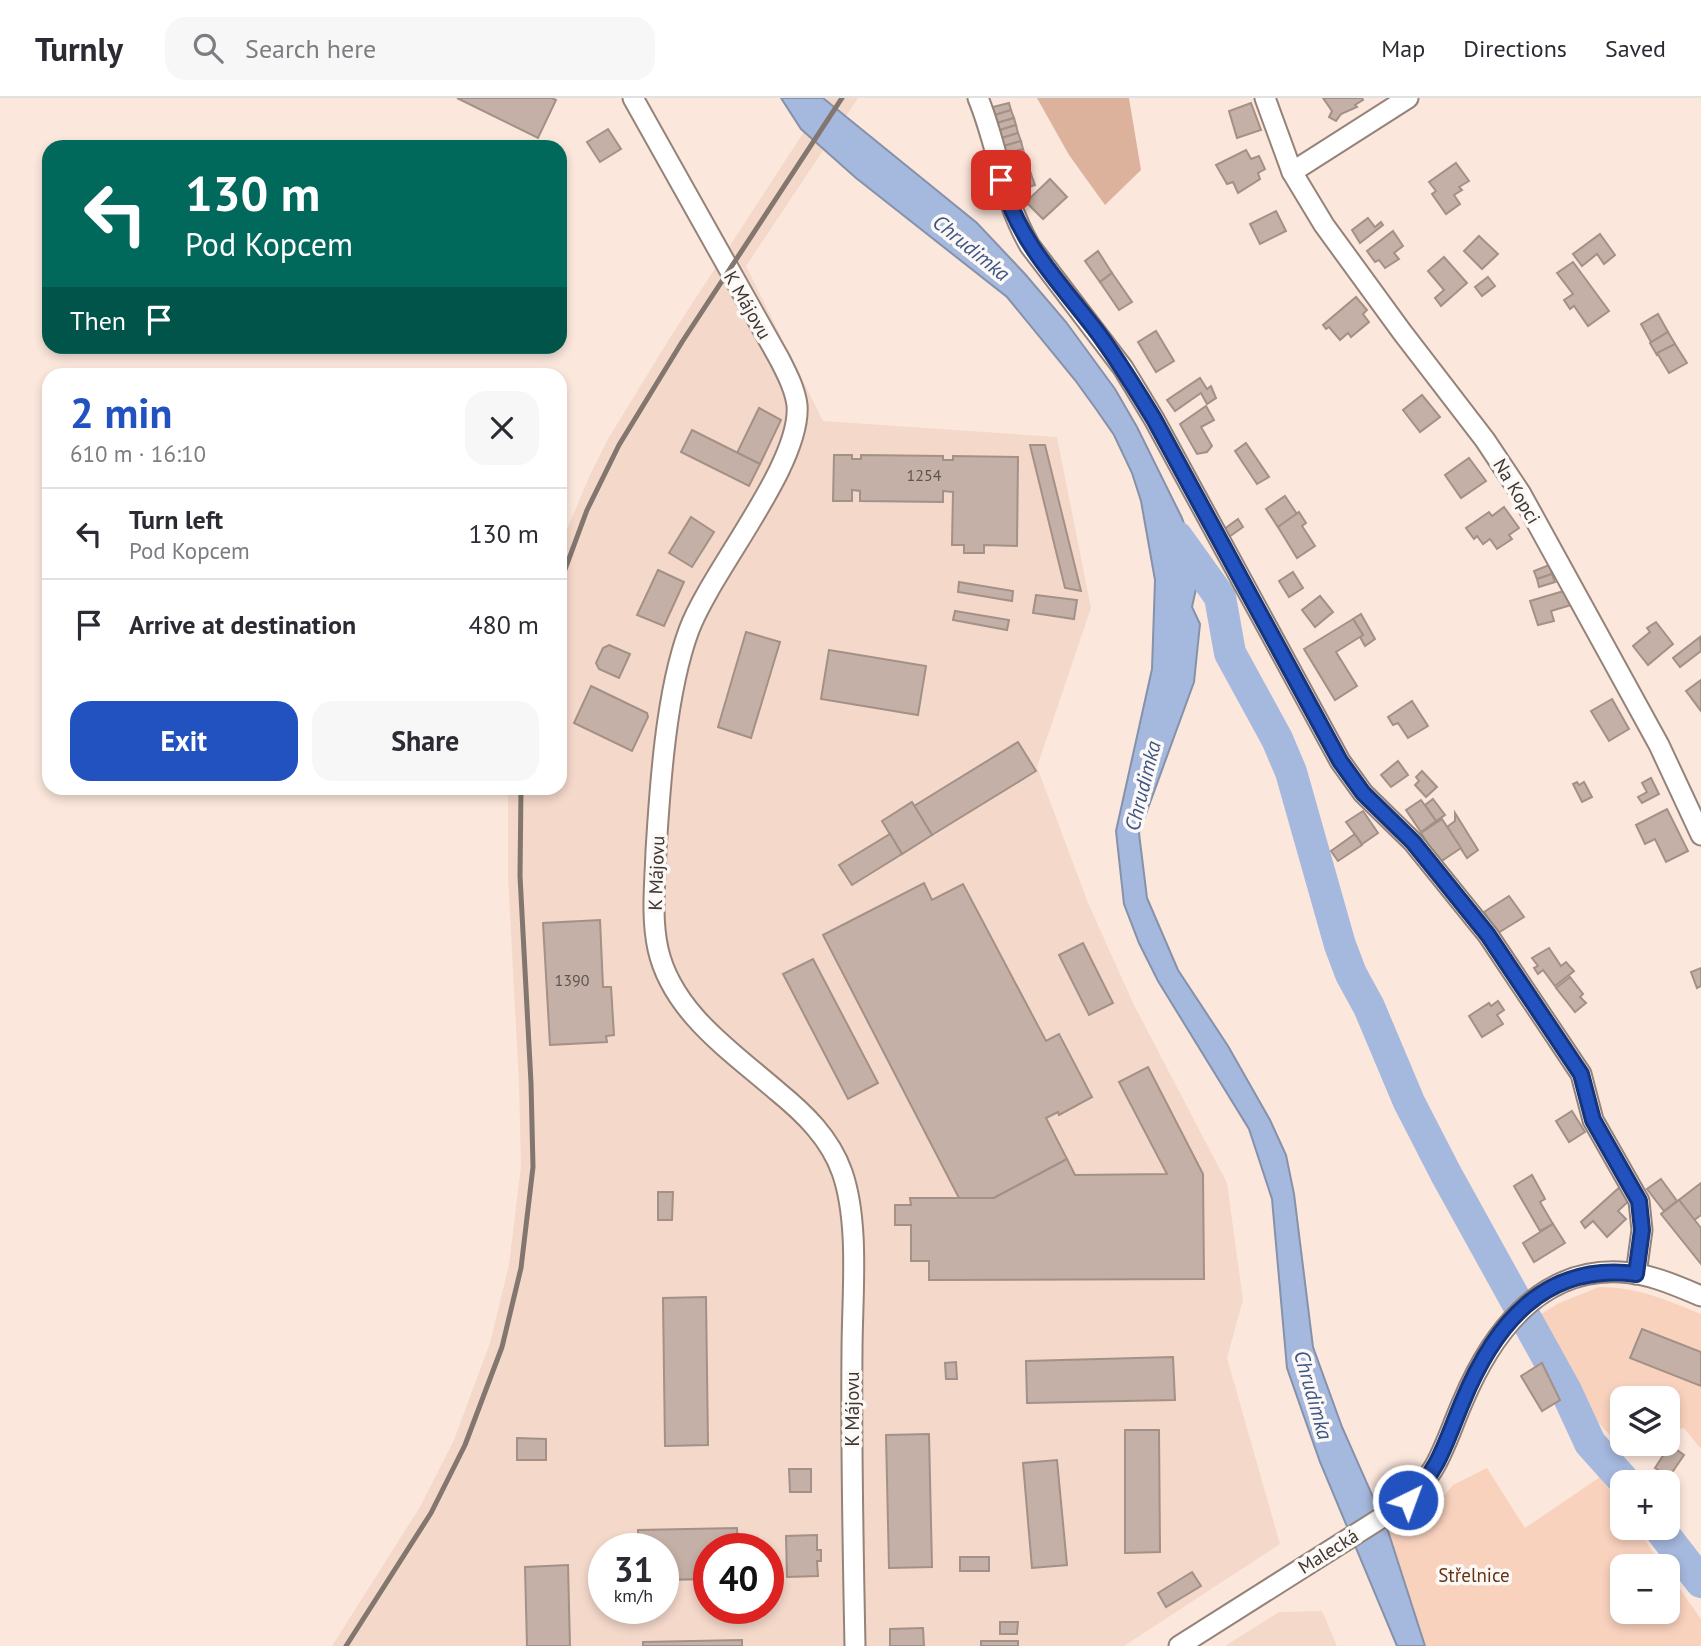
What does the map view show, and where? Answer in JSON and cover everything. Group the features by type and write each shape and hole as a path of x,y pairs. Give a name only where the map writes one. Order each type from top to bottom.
{"street":[{"name":"K Májovu","path":"633,98 780,360 796,401 797,420 778,472 706,593 688,632 681,657 663,772 654,922 662,963 682,1000 717,1040 815,1125 836,1157 846,1184 852,1234 855,1646"},
{"path":"978,98 1007,199 1020,229 1123,368 1154,419 1340,761 1363,793 1413,842 1488,935 1581,1074 1593,1120 1639,1201 1642,1230 1636,1274"},
{"name":"Na Kopci","path":"1265,98 1292,172 1342,252 1485,440 1521,494 1659,745 1701,835"},
{"path":"1292,172 1408,98"},
{"name":"Malecká","path":"1179,1646 1397,1508 1430,1477 1443,1454 1463,1400 1484,1356 1528,1302 1556,1284 1607,1272 1636,1274 1673,1284 1701,1296"}],"shaded area":[{"path":"826,98 858,98 746,266 823,421 1057,437 1091,608 1037,767 1088,903 1134,1005 1227,1183 1243,1300 1227,1358 1280,1544 1124,1646 332,1646 420,1507 454,1440 490,1343 509,1265 521,1166 508,876 508,795 567,795 567,529 608,439 671,336"},
{"path":"1037,98 1129,98 1141,170 1105,205 1069,155"},
{"path":"1322,1611 1337,1646 1225,1646 1279,1612"}],"green space":[{"path":"1599,1287 1613,1288 1664,1299 1701,1314 1701,1449 1684,1428 1680,1429 1680,1386 1610,1386 1610,1434 1570,1384 1533,1319 1559,1303"},
{"name":"Střelnice","path":"1487,1468 1525,1528 1600,1477 1610,1491 1610,1540 1645,1540 1654,1554 1610,1554 1610,1624 1680,1624 1680,1589 1701,1619 1701,1646 1425,1646 1388,1531 1433,1509 1453,1485"}],"water":[{"name":"Chrudimka","path":"781,98 823,98 977,223 1066,322 1115,389 1182,518 1200,571 1192,607 1200,624 1194,682 1139,833 1147,898 1178,970 1228,1046 1270,1120 1286,1155 1294,1194 1313,1347 1342,1427 1388,1531 1425,1646 1397,1646 1320,1462 1287,1368 1272,1199 1249,1129 1158,981 1124,904 1116,831 1152,669 1155,580 1141,501 1132,473 1114,435 1096,409 1007,297 856,178 801,129"}],"building":[{"path":"457,98 552,98 556,100 538,138"},
{"path":"1323,98 1363,100 1355,105 1357,107 1341,114 1336,121 1329,117 1332,111"},
{"path":"1009,103 1011,110 995,115 993,107"},
{"path":"1251,103 1261,130 1237,138 1229,111"},
{"path":"1011,110 1014,118 997,123 995,115"},
{"path":"1014,118 1016,125 1000,130 997,123"},
{"path":"1016,125 1018,133 1002,138 1000,130"},
{"path":"608,129 621,149 600,162 587,142"},
{"path":"1018,133 1021,141 1004,146 1002,138"},
{"path":"1021,141 1023,149 1007,154 1004,146"},
{"path":"1023,149 1025,156 1009,161 1007,154"},
{"path":"1246,150 1251,159 1259,156 1265,169 1258,173 1260,179 1238,193 1233,182 1227,184 1216,165"},
{"path":"1025,156 1028,165 1011,169 1009,161"},
{"path":"1456,163 1469,181 1459,187 1462,190 1454,195 1460,204 1446,214 1432,194 1436,191 1429,182"},
{"path":"1028,165 1031,174 1014,179 1011,169"},
{"path":"1031,174 1035,185 1018,190 1014,179"},
{"path":"1050,179 1067,197 1043,219 1026,202"},
{"path":"1276,211 1286,231 1260,244 1250,224"},
{"path":"1368,218 1375,227 1381,222 1383,225 1360,243 1352,230"},
{"path":"1393,231 1403,246 1394,253 1399,259 1385,268 1379,260 1375,262 1367,251"},
{"path":"1600,234 1615,255 1604,264 1597,254 1582,266 1573,254"},
{"path":"1479,236 1498,254 1482,269 1464,251"},
{"path":"1098,251 1112,273 1100,282 1085,261"},
{"path":"1444,257 1467,283 1441,306 1435,298 1444,290 1428,271"},
{"path":"1573,262 1609,311 1588,326 1574,306 1570,309 1564,300 1573,294 1557,273"},
{"path":"1112,273 1132,302 1119,310 1100,282"},
{"path":"1488,277 1495,286 1482,296 1475,287"},
{"path":"1356,297 1367,310 1363,314 1369,322 1351,337 1348,333 1340,340 1329,327 1326,329 1323,325"},
{"path":"1658,314 1668,332 1651,342 1641,324"},
{"path":"1156,331 1174,361 1156,372 1138,342"},
{"path":"1668,332 1675,344 1657,355 1650,343"},
{"path":"1675,344 1687,363 1669,373 1657,353"},
{"path":"1200,378 1207,389 1211,386 1216,398 1207,404 1201,393 1175,411 1167,400"},
{"path":"1422,395 1440,417 1420,432 1403,410"},
{"path":"1206,406 1214,420 1201,427 1212,446 1207,452 1197,454 1180,424"},
{"path":"759,408 781,420 760,464 737,453"},
{"path":"692,430 760,464 749,486 681,452"},
{"path":"1246,443 1269,477 1257,484 1235,451"},
{"path":"1030,445 1045,445 1081,591 1065,588"},
{"path":"834,455 852,455 852,459 861,459 861,455 943,456 943,460 953,460 953,456 1018,457 1017,546 984,545 984,553 964,553 964,545 952,545 953,492 943,491 943,502 860,501 860,491 852,490 852,501 833,501"},
{"path":"1469,458 1486,481 1461,498 1445,475"},
{"path":"1285,496 1297,514 1278,527 1266,509"},
{"path":"1504,507 1519,528 1509,535 1512,539 1497,549 1490,539 1483,544 1477,536 1474,539 1466,528 1489,512 1492,516"},
{"path":"1299,512 1306,523 1302,526 1315,546 1297,558 1278,527"},
{"path":"691,517 714,532 692,567 669,553"},
{"path":"1238,519 1243,527 1229,537 1223,530"},
{"path":"1549,565 1552,574 1537,579 1534,571"},
{"path":"658,570 684,582 664,626 637,615"},
{"path":"1293,572 1303,588 1289,597 1279,581"},
{"path":"1552,574 1555,582 1539,587 1537,579"},
{"path":"959,582 1013,591 1012,601 958,592"},
{"path":"1567,590 1571,605 1551,611 1554,621 1538,625 1530,601"},
{"path":"1036,595 1077,600 1074,619 1033,613"},
{"path":"1320,596 1333,612 1315,627 1302,610"},
{"path":"955,611 1009,620 1007,630 953,620"},
{"path":"1361,614 1375,639 1365,646 1360,637 1363,635 1353,619"},
{"path":"1353,619 1363,635 1336,652 1357,686 1335,700 1304,649"},
{"path":"1656,622 1673,644 1648,665 1633,646 1650,632 1647,628"},
{"path":"746,632 780,642 751,738 718,727"},
{"path":"1700,637 1701,651 1680,667 1673,658"},
{"path":"609,645 630,654 619,678 599,669 596,663 603,648"},
{"path":"829,650 926,666 918,715 821,699"},
{"path":"1701,680 1701,711 1686,691"},
{"path":"591,686 647,713 648,717 632,751 574,723"},
{"path":"1612,699 1629,729 1609,741 1591,711"},
{"path":"1412,701 1428,726 1408,738 1398,723 1393,725 1388,717"},
{"path":"1018,742 1036,771 932,835 914,806"},
{"path":"1398,761 1408,775 1391,787 1381,775"},
{"path":"1422,771 1437,787 1426,797 1415,785 1419,781 1416,777"},
{"path":"1651,778 1659,794 1642,803 1638,797 1647,792 1642,783"},
{"path":"1577,782 1579,785 1584,782 1592,797 1582,802 1573,784"},
{"path":"1433,799 1445,815 1436,821 1425,805"},
{"path":"1421,800 1436,821 1421,832 1406,810"},
{"path":"912,802 932,835 902,854 882,821"},
{"path":"1667,809 1688,851 1666,862 1655,839 1645,844 1636,825"},
{"path":"1363,811 1378,833 1362,844 1346,822"},
{"path":"1455,813 1478,850 1467,858 1447,827 1455,821"},
{"path":"1442,819 1461,848 1440,862 1421,833"},
{"path":"890,834 902,854 852,885 839,865"},
{"path":"1355,834 1362,845 1338,861 1331,851"},
{"path":"924,883 932,900 963,884 1046,1041 1059,1034 1092,1097 1059,1115 1058,1112 1046,1118 1067,1159 994,1198 959,1198 823,935"},
{"path":"1509,896 1524,917 1498,933 1484,912"},
{"path":"600,920 603,987 611,987 614,1035 606,1036 607,1042 550,1045 543,923"},
{"path":"1083,943 1113,1003 1089,1015 1059,955"},
{"path":"1549,948 1561,966 1566,962 1574,971 1555,986 1543,970 1538,974 1534,968 1538,966 1532,958"},
{"path":"813,959 878,1083 848,1099 783,974"},
{"path":"1701,968 1701,986 1697,988 1691,972"},
{"path":"1570,977 1583,994 1580,997 1586,1003 1575,1012 1556,988"},
{"path":"1498,1001 1504,1010 1497,1015 1503,1024 1482,1037 1469,1016 1489,1003 1491,1006"},
{"path":"1148,1067 1203,1174 1204,1279 929,1280 929,1261 911,1261 911,1225 895,1225 895,1205 911,1205 910,1198 994,1198 1067,1159 1075,1175 1167,1174 1119,1082"},
{"path":"1572,1111 1585,1132 1569,1142 1556,1121"},
{"path":"1532,1175 1545,1199 1540,1202 1553,1224 1540,1231 1514,1186"},
{"path":"1661,1179 1677,1201 1664,1211 1647,1189"},
{"path":"1701,1183 1701,1215 1694,1220 1679,1200"},
{"path":"1621,1186 1632,1198 1618,1211 1626,1219 1607,1237 1593,1221 1585,1228 1581,1222"},
{"path":"658,1192 673,1192 672,1220 658,1220"},
{"path":"1679,1200 1701,1228 1701,1264 1661,1214"},
{"path":"1553,1224 1565,1243 1534,1262 1523,1243"},
{"path":"706,1297 708,1445 665,1446 663,1298"},
{"path":"1642,1329 1701,1352 1701,1386 1630,1358"},
{"path":"1173,1357 1175,1400 1027,1403 1026,1361"},
{"path":"956,1362 957,1379 946,1379 945,1363"},
{"path":"1542,1363 1560,1400 1542,1411 1521,1376"},
{"path":"1125,1430 1159,1430 1160,1552 1125,1553"},
{"path":"929,1434 932,1567 889,1568 886,1435"},
{"path":"517,1438 546,1439 546,1460 517,1460"},
{"path":"1680,1452 1684,1455 1674,1470 1655,1468 1663,1456 1680,1456"},
{"path":"1057,1460 1067,1565 1032,1568 1023,1463"},
{"path":"789,1469 811,1469 811,1492 790,1492"},
{"path":"737,1528 737,1533 693,1533 693,1579 679,1580 679,1533 638,1533 638,1530"},
{"path":"817,1535 817,1550 821,1550 821,1561 817,1561 818,1576 787,1577 786,1536"},
{"path":"960,1557 989,1557 989,1571 960,1571"},
{"path":"568,1565 570,1646 527,1646 525,1567"},
{"path":"1192,1572 1201,1586 1166,1607 1158,1593"},
{"path":"1000,1622 1018,1622 1017,1634 1000,1634"},
{"path":"923,1628 924,1646 890,1646 890,1629"},
{"path":"742,1640 742,1646 643,1646 643,1642"},
{"path":"981,1641 1018,1641 1018,1646 981,1646"}],"waterway":[{"path":"1177,537 1220,597 1230,653 1277,739 1291,772 1340,945 1409,1102 1566,1391 1590,1443 1614,1470"},
{"path":"1668,1540 1701,1582"}],"railway":[{"path":"567,564 587,510 619,445 682,342 842,98"},
{"path":"346,1646 431,1513 465,1445 502,1347 521,1268 533,1167 520,876 521,795"}],"route":[{"path":"1001,180 1013,215 1030,246 1123,368 1154,419 1340,761 1369,800 1406,835 1488,935 1581,1074 1593,1120 1635,1192 1642,1210 1642,1242 1636,1274 1607,1272 1582,1276 1556,1284 1528,1302 1484,1356 1463,1400 1443,1454 1430,1477 1408,1500"}]}
